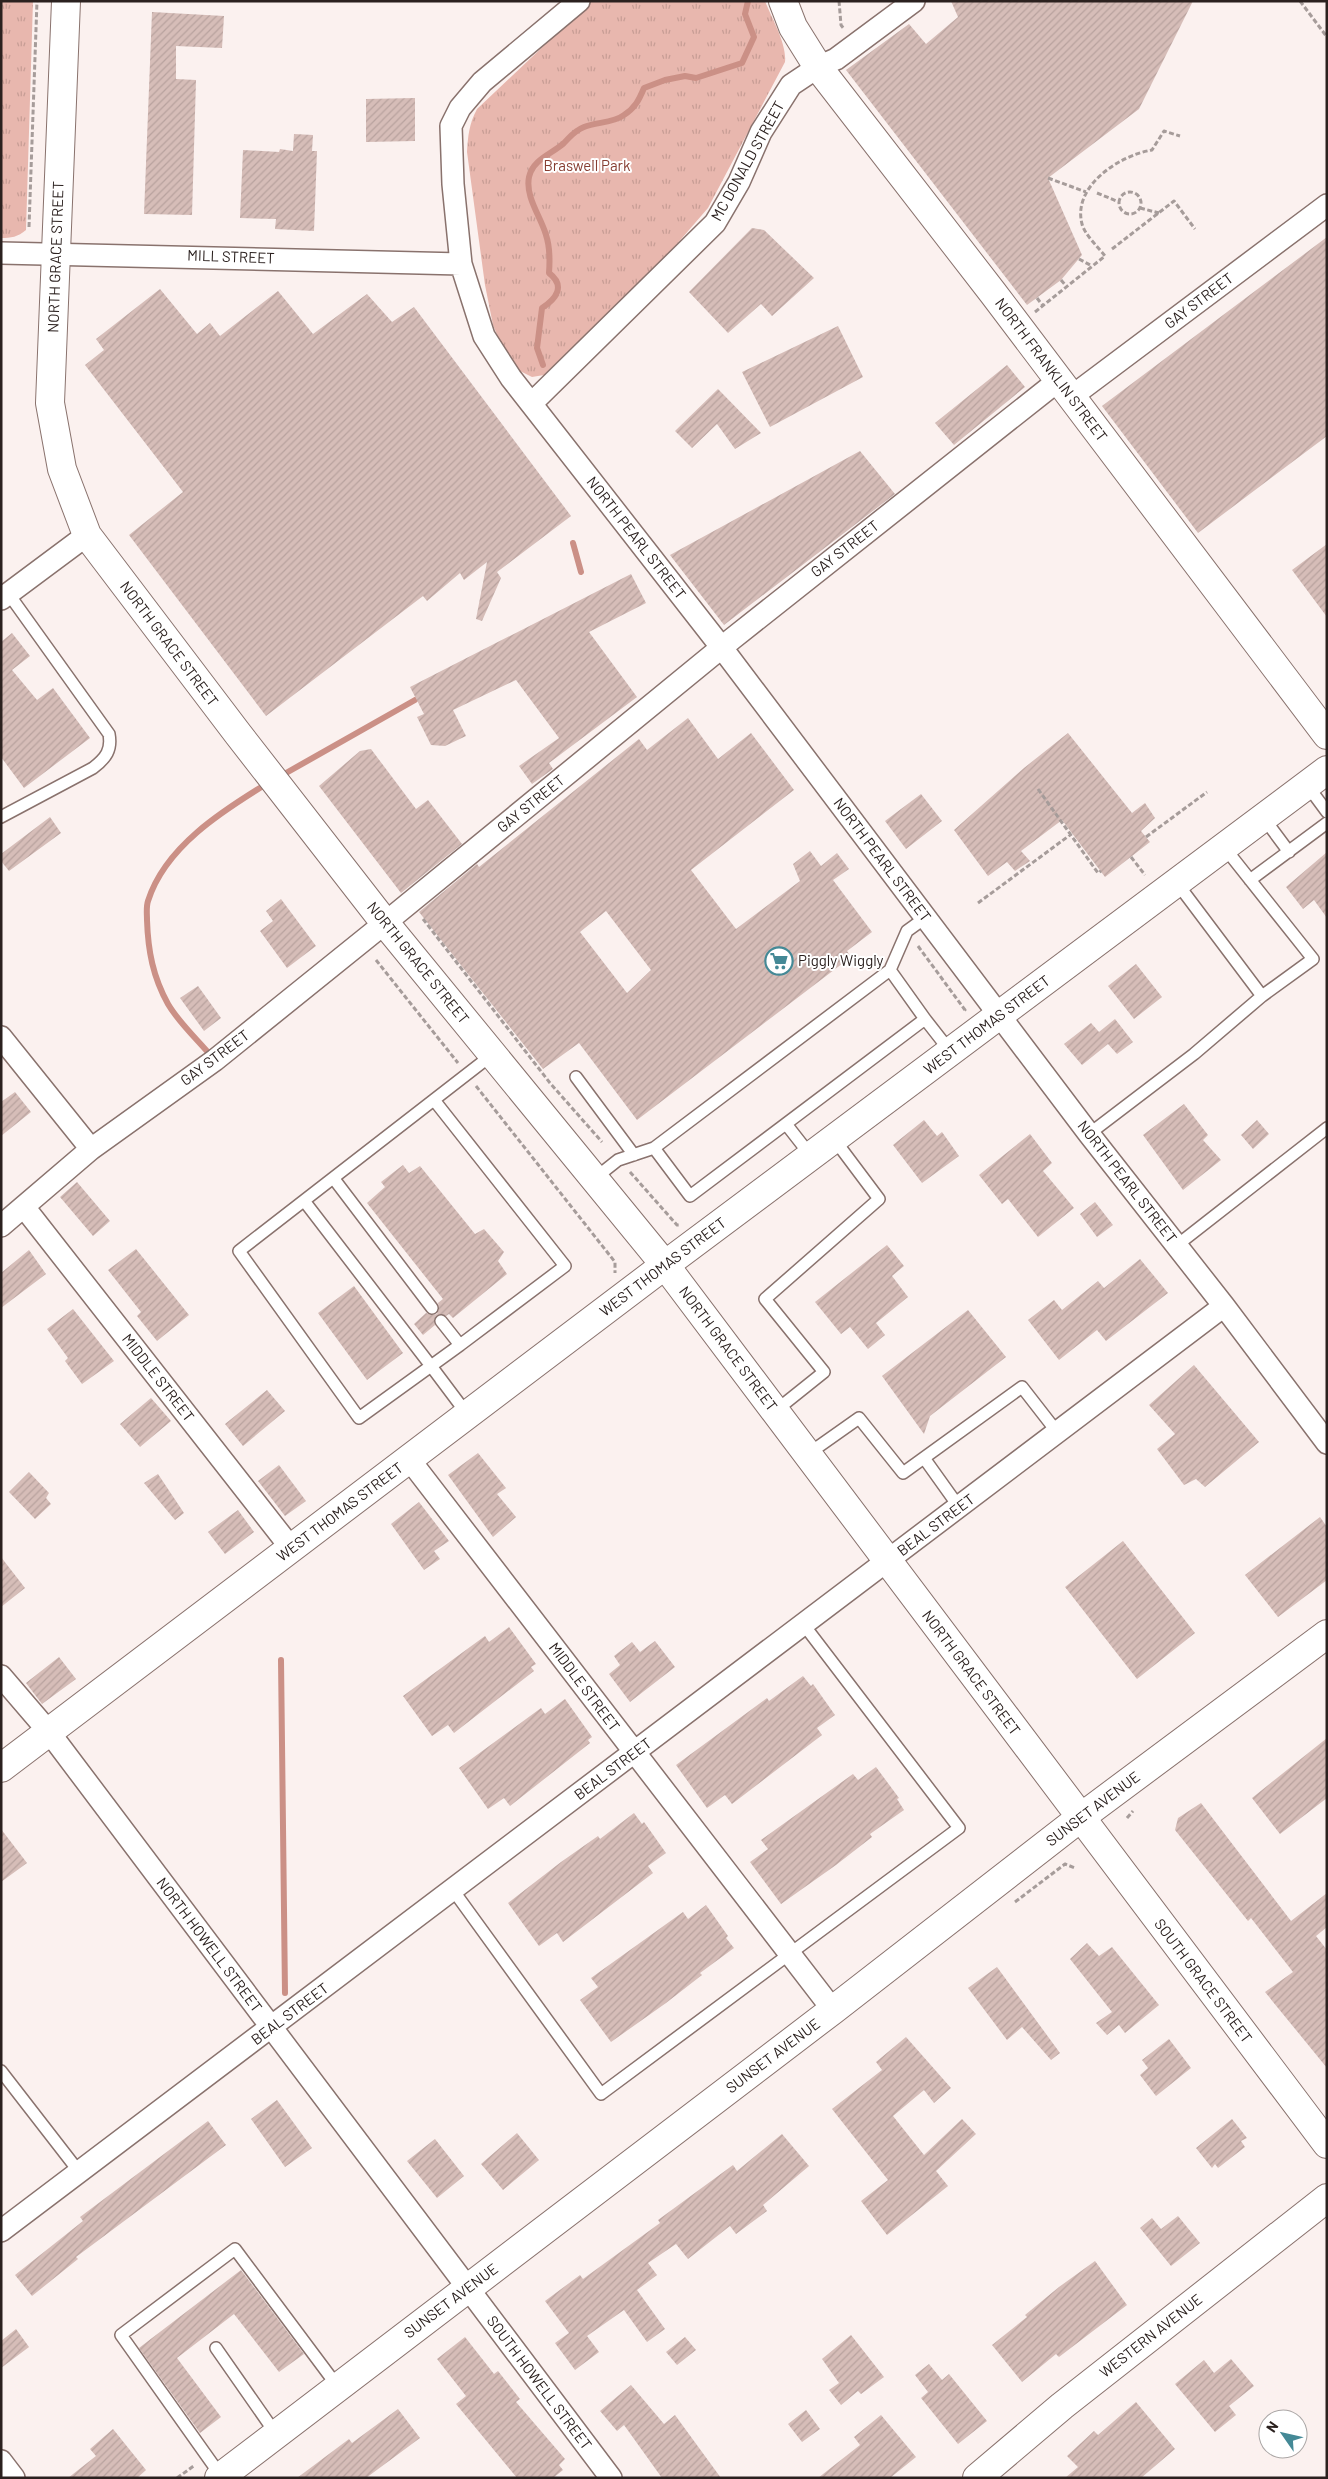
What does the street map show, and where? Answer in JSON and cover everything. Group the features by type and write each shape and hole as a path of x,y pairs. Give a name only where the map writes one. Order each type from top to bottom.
{"main road":[{"name":"NORTH GRACE STREET","path":"66,1 50,403 62,468 87,535 385,923 665,1265 886,1562 1080,1818"},
{"name":"NORTH FRANKLIN STREET","path":"783,1 793,27 818,67 1327,735"},
{"name":"WEST THOMAS STREET","path":"1,1768 834,1139 943,1043 1000,1016 1317,777"},
{"name":"SUNSET AVENUE","path":"220,2477 832,2010 1080,1818 1327,1634"},
{"name":"SOUTH GRACE STREET","path":"1080,1818 1327,2144"},
{"name":"WESTERN AVENUE","path":"977,2478 1062,2406 1327,2198"}],"street":[{"name":"NORTH PEARL STREET","path":"579,1 563,9 482,82 460,108 451,126 453,184 461,264 484,336 511,378 722,648 1089,1134 1224,1306 1327,1442"},
{"name":"MC DONALD STREET","path":"532,403 715,223 739,182 760,132 791,85 818,67 836,60 914,1"},
{"name":"GAY STREET","path":"1,1226 91,1150 215,1060 722,648 1065,389 1327,205"},
{"name":"MILL STREET","path":"1,253 57,252 461,264"},
{"path":"5,596 87,535"},
{"path":"1,1037 91,1150"},
{"name":"MIDDLE STREET","path":"24,1207 292,1548"},
{"name":"BEAL STREET","path":"1,2232 1224,1306"},
{"name":"MIDDLE STREET","path":"409,1460 832,2010"},
{"name":"NORTH HOWELL STREET","path":"1,1676 49,1732 468,2288"},
{"name":"SOUTH HOWELL STREET","path":"468,2288 611,2478"},
{"path":"1,2461 14,2478"}],"lane":[{"path":"1,817 94,768 106,759 111,744 109,734 90,706 5,596"},
{"path":"1317,777 1327,812"},
{"path":"1263,817 1289,852"},
{"path":"1250,880 1327,823"},
{"path":"1089,1134 1194,1054 1262,996 1312,959 1224,847"},
{"path":"1177,883 1262,996"},
{"path":"594,1179 618,1160 654,1148 890,970 907,930 925,918"},
{"path":"890,970 943,1043"},
{"path":"654,1148 690,1196 925,1019"},
{"path":"434,1100 564,1266 460,1345 359,1418 239,1251 305,1202 434,1100 467,1075 493,1054"},
{"path":"576,1077 634,1154"},
{"path":"786,1124 811,1156"},
{"path":"1176,1246 1327,1128"},
{"path":"774,1412 824,1372 765,1299 879,1199 834,1139"},
{"path":"334,1179 432,1308"},
{"path":"305,1202 468,1414"},
{"path":"441,1321 460,1345"},
{"path":"806,1455 858,1418 904,1473 1022,1386 1057,1432"},
{"path":"924,1458 959,1507"},
{"path":"453,1890 601,2094 959,1828 804,1625"},
{"path":"1,2071 80,2173"},
{"path":"220,2477 121,2335 235,2249 338,2387"},
{"path":"216,2348 276,2434"}],"path":[{"path":"29,227 37,1"},
{"path":"1300,1 1327,37"},
{"path":"1028,315 1043,306 1105,256 1082,226 1080,210 1086,192 1097,179 1128,156 1152,150 1164,131 1180,136"},
{"path":"1048,178 1086,192"},
{"path":"1133,192 1141,200 1140,208 1133,214 1126,213 1121,209 1120,202 1126,193 1133,192"},
{"path":"1097,193 1120,202"},
{"path":"1112,249 1174,201 1195,229"},
{"path":"1140,208 1159,213"},
{"path":"1079,259 1092,266"},
{"path":"1062,280 1067,287"},
{"path":"1037,298 1043,306"},
{"path":"1038,789 1098,874 1101,871"},
{"path":"1146,837 1207,792"},
{"path":"978,903 1070,835"},
{"path":"1131,857 1145,875"},
{"path":"1137,881 1152,870"},
{"path":"419,915 550,1083 677,1225 687,1224"},
{"path":"907,930 965,1010 943,1043"},
{"path":"376,960 616,1262 617,1270 613,1277"}],"green space":[{"path":"1,1 33,1 26,230 14,237 8,238 1,238"},
{"name":"Braswell Park","path":"591,1 765,1 784,47 785,62 708,208 676,245 544,375 532,377 520,371 500,342 493,325 485,285 467,152 468,135 477,109"}],"building":[{"path":"951,1 1193,1 1139,109 1048,178 1082,255 1061,280 1027,305 846,70 909,24 926,44 958,17"},
{"path":"152,12 224,16 222,48 176,46 176,79 196,80 192,215 144,214"},
{"path":"415,98 415,141 366,142 366,99"},
{"path":"294,134 313,135 312,151 317,151 314,231 275,229 276,219 240,218 243,150 279,152 280,149 293,151"},
{"path":"752,228 764,230 814,278 772,316 761,304 728,333 689,292"},
{"path":"1327,237 1327,436 1198,533 1102,406"},
{"path":"160,289 197,334 210,323 220,336 278,291 313,334 367,294 392,322 414,307 571,516 497,572 501,578 482,621 476,619 487,562 464,580 460,573 427,601 423,596 266,716 129,535 183,492 85,365 104,350 96,339"},
{"path":"838,326 863,377 770,427 742,372"},
{"path":"1007,365 1025,387 954,445 935,423"},
{"path":"718,389 761,433 735,449 717,424 692,448 675,431"},
{"path":"860,451 895,494 724,625 670,555"},
{"path":"1327,544 1327,617 1292,570"},
{"path":"631,574 646,603 589,632 637,697 549,763 553,769 532,784 519,766 559,738 516,680 453,710 466,736 445,746 431,745 417,717 424,714 410,687"},
{"path":"12,633 30,656 12,670 37,700 53,688 90,738 24,788 1,757 1,642"},
{"path":"688,718 718,759 751,733 794,790 691,870 736,929 800,881 793,864 810,851 821,866 837,853 849,869 833,880 872,932 847,951 851,957 637,1120 579,1043 543,1069 419,912 477,864 479,867 639,739 647,750","holes":["606,911 651,970 627,993 580,932"]},
{"path":"1068,733 1132,813 1145,803 1155,818 1141,831 1150,842 1105,877 1062,820 1021,851 1030,861 1015,871 1007,862 988,876 954,830 1024,768"},
{"path":"371,749 416,809 428,800 462,844 401,893 319,786 360,751"},
{"path":"921,794 942,821 906,849 885,821"},
{"path":"50,817 61,833 9,871 1,861 1,854"},
{"path":"1327,852 1327,918 1314,900 1303,909 1286,887"},
{"path":"281,899 316,946 287,968 260,931 273,921 266,911"},
{"path":"1136,964 1162,997 1134,1019 1108,986"},
{"path":"198,986 221,1018 204,1031 180,998"},
{"path":"1115,1019 1133,1042 1117,1054 1108,1044 1082,1065 1064,1044 1091,1023 1099,1032"},
{"path":"15,1092 31,1112 1,1136 1,1102"},
{"path":"1184,1104 1208,1135 1203,1140 1221,1160 1183,1190 1143,1135"},
{"path":"924,1120 937,1136 942,1132 959,1156 922,1183 893,1145"},
{"path":"1257,1120 1269,1134 1253,1149 1241,1135"},
{"path":"1030,1134 1052,1163 1043,1171 1074,1208 1038,1237 1008,1199 1002,1204 979,1175"},
{"path":"403,1165 409,1173 420,1166 475,1234 484,1229 504,1252 498,1261 507,1274 453,1318 449,1314 446,1316 437,1315 434,1319 435,1325 423,1335 414,1324 426,1313 437,1314 438,1303 443,1299 367,1203 385,1187 381,1182"},
{"path":"77,1182 110,1221 93,1236 60,1197"},
{"path":"1095,1202 1113,1225 1097,1237 1080,1214"},
{"path":"887,1245 904,1266 892,1276 908,1297 876,1323 885,1335 868,1349 850,1327 841,1334 815,1302"},
{"path":"136,1249 189,1315 157,1341 137,1316 141,1312 108,1270"},
{"path":"29,1250 46,1274 1,1308 1,1273"},
{"path":"1140,1259 1168,1293 1106,1341 1097,1330 1059,1360 1028,1320 1054,1300 1062,1310 1098,1281 1104,1288"},
{"path":"354,1286 403,1353 367,1380 318,1313"},
{"path":"73,1309 114,1361 82,1384 65,1361 68,1358 47,1329"},
{"path":"968,1310 1006,1357 930,1416 924,1434 882,1376"},
{"path":"1194,1365 1259,1442 1205,1487 1196,1479 1184,1485 1157,1449 1175,1434 1149,1405"},
{"path":"267,1390 285,1411 243,1446 225,1424"},
{"path":"151,1398 171,1421 140,1447 120,1424"},
{"path":"478,1453 506,1488 497,1494 516,1517 493,1537 448,1475"},
{"path":"279,1465 306,1501 285,1516 258,1481"},
{"path":"29,1472 49,1493 46,1498 51,1504 35,1519 9,1492"},
{"path":"158,1474 184,1513 175,1520 144,1483"},
{"path":"419,1502 449,1541 434,1551 440,1559 424,1570 391,1524"},
{"path":"238,1510 254,1532 225,1554 208,1532"},
{"path":"1320,1517 1327,1527 1327,1580 1278,1617 1245,1575"},
{"path":"1123,1541 1195,1633 1137,1679 1065,1587"},
{"path":"1,1557 25,1588 1,1607"},
{"path":"509,1627 536,1664 531,1667 534,1671 454,1733 448,1725 432,1736 403,1696 485,1636 489,1642"},
{"path":"655,1641 675,1667 630,1702 609,1674 620,1665 614,1656 632,1642 640,1652"},
{"path":"59,1657 76,1679 42,1704 26,1683"},
{"path":"803,1676 811,1686 813,1684 835,1715 817,1728 822,1735 732,1804 725,1795 707,1808 676,1765 767,1698 769,1701"},
{"path":"565,1699 592,1737 588,1740 590,1743 510,1806 504,1798 488,1809 459,1768 541,1708 545,1714"},
{"path":"1327,1738 1327,1798 1280,1834 1252,1798"},
{"path":"876,1767 899,1798 897,1799 904,1810 870,1834 872,1837 836,1865 781,1904 750,1862 768,1849 761,1840 853,1774 858,1780"},
{"path":"1201,1803 1291,1921 1327,1893 1327,1927 1316,1936 1327,1950 1327,2068 1265,1992 1293,1972 1251,1918 1248,1921 1175,1830 1178,1818"},
{"path":"634,1813 642,1824 644,1822 666,1853 648,1866 653,1873 563,1942 557,1933 539,1946 508,1903 561,1862 598,1836 600,1839"},
{"path":"1,1829 27,1863 1,1882"},
{"path":"706,1905 728,1936 726,1938 734,1948 700,1973 702,1975 666,2003 611,2042 580,2000 598,1987 591,1978 683,1912 688,1919"},
{"path":"1087,1943 1099,1956 1112,1947 1159,2005 1125,2033 1119,2025 1107,2035 1096,2023 1112,2012 1070,1959"},
{"path":"997,1967 1060,2053 1051,2060 1022,2027 1007,2040 968,1988"},
{"path":"906,2037 951,2088 934,2103 924,2090 893,2116 924,2155 962,2119 976,2134 936,2171 948,2186 887,2235 861,2201 888,2180 832,2109 882,2070 876,2062"},
{"path":"1169,2039 1191,2068 1156,2096 1140,2075 1148,2068 1142,2060"},
{"path":"277,2100 312,2148 285,2167 251,2119"},
{"path":"1232,2119 1247,2138 1241,2141 1245,2147 1218,2168 1215,2164 1212,2168 1196,2148"},
{"path":"208,2121 226,2145 76,2257 78,2259 32,2296 15,2275 83,2221 80,2217"},
{"path":"517,2133 539,2160 503,2190 481,2164"},
{"path":"782,2134 809,2166 763,2205 767,2211 736,2234 730,2226 688,2259 676,2244 648,2263 657,2275 637,2290 665,2329 647,2342 624,2310 587,2336 599,2352 575,2370 555,2343 569,2333 545,2301 580,2275 583,2279 660,2223 658,2220 733,2165 737,2171"},
{"path":"435,2139 464,2176 437,2198 407,2161"},
{"path":"1178,2216 1200,2243 1171,2266 1140,2228 1152,2218 1161,2229"},
{"path":"1095,2261 1127,2305 1059,2357 1056,2354 1022,2382 992,2345 1027,2317 1025,2315 1059,2287"},
{"path":"241,2270 304,2354 279,2372 234,2314 177,2358 221,2417 200,2433 139,2348"},
{"path":"16,2329 29,2347 1,2368 1,2341"},
{"path":"851,2335 884,2377 861,2394 858,2391 841,2405 829,2390 839,2383 822,2359"},
{"path":"465,2337 494,2374 498,2371 520,2399 516,2402 565,2459 559,2465 563,2470 553,2478 517,2478 456,2404 466,2396 437,2359"},
{"path":"685,2337 696,2350 677,2365 666,2352"},
{"path":"1231,2359 1254,2386 1229,2406 1236,2415 1215,2432 1175,2384 1204,2360 1214,2373"},
{"path":"929,2364 942,2380 949,2374 987,2421 958,2444 921,2398 928,2392 915,2375"},
{"path":"631,2385 664,2424 675,2415 721,2478 662,2478 624,2425 617,2431 600,2411"},
{"path":"1136,2402 1175,2449 1141,2478 1065,2478 1078,2467 1067,2456 1094,2431 1098,2435"},
{"path":"398,2409 420,2438 366,2478 297,2478 349,2439 352,2443"},
{"path":"806,2410 820,2429 802,2442 788,2424"},
{"path":"881,2415 916,2457 890,2478 818,2478 860,2445 854,2437"},
{"path":"113,2429 146,2470 137,2478 68,2478 96,2456 90,2449"}],"waterway":[{"path":"543,365 537,348 542,308 555,296 558,287 554,278 549,273 547,240 529,192 528,184 531,171 539,161 578,130 589,125 615,120 631,110 644,88 665,80 685,76 696,78 742,63 754,37 745,14 748,1"},
{"path":"573,543 581,572"},
{"path":"279,777 415,700"},
{"path":"212,1057 172,1011 163,994 152,964 147,903 156,882 167,864 181,847 214,818 268,783"},
{"path":"281,1660 285,1993"}],"place":[{"name":"Piggly Wiggly","path":"779,961"}]}
